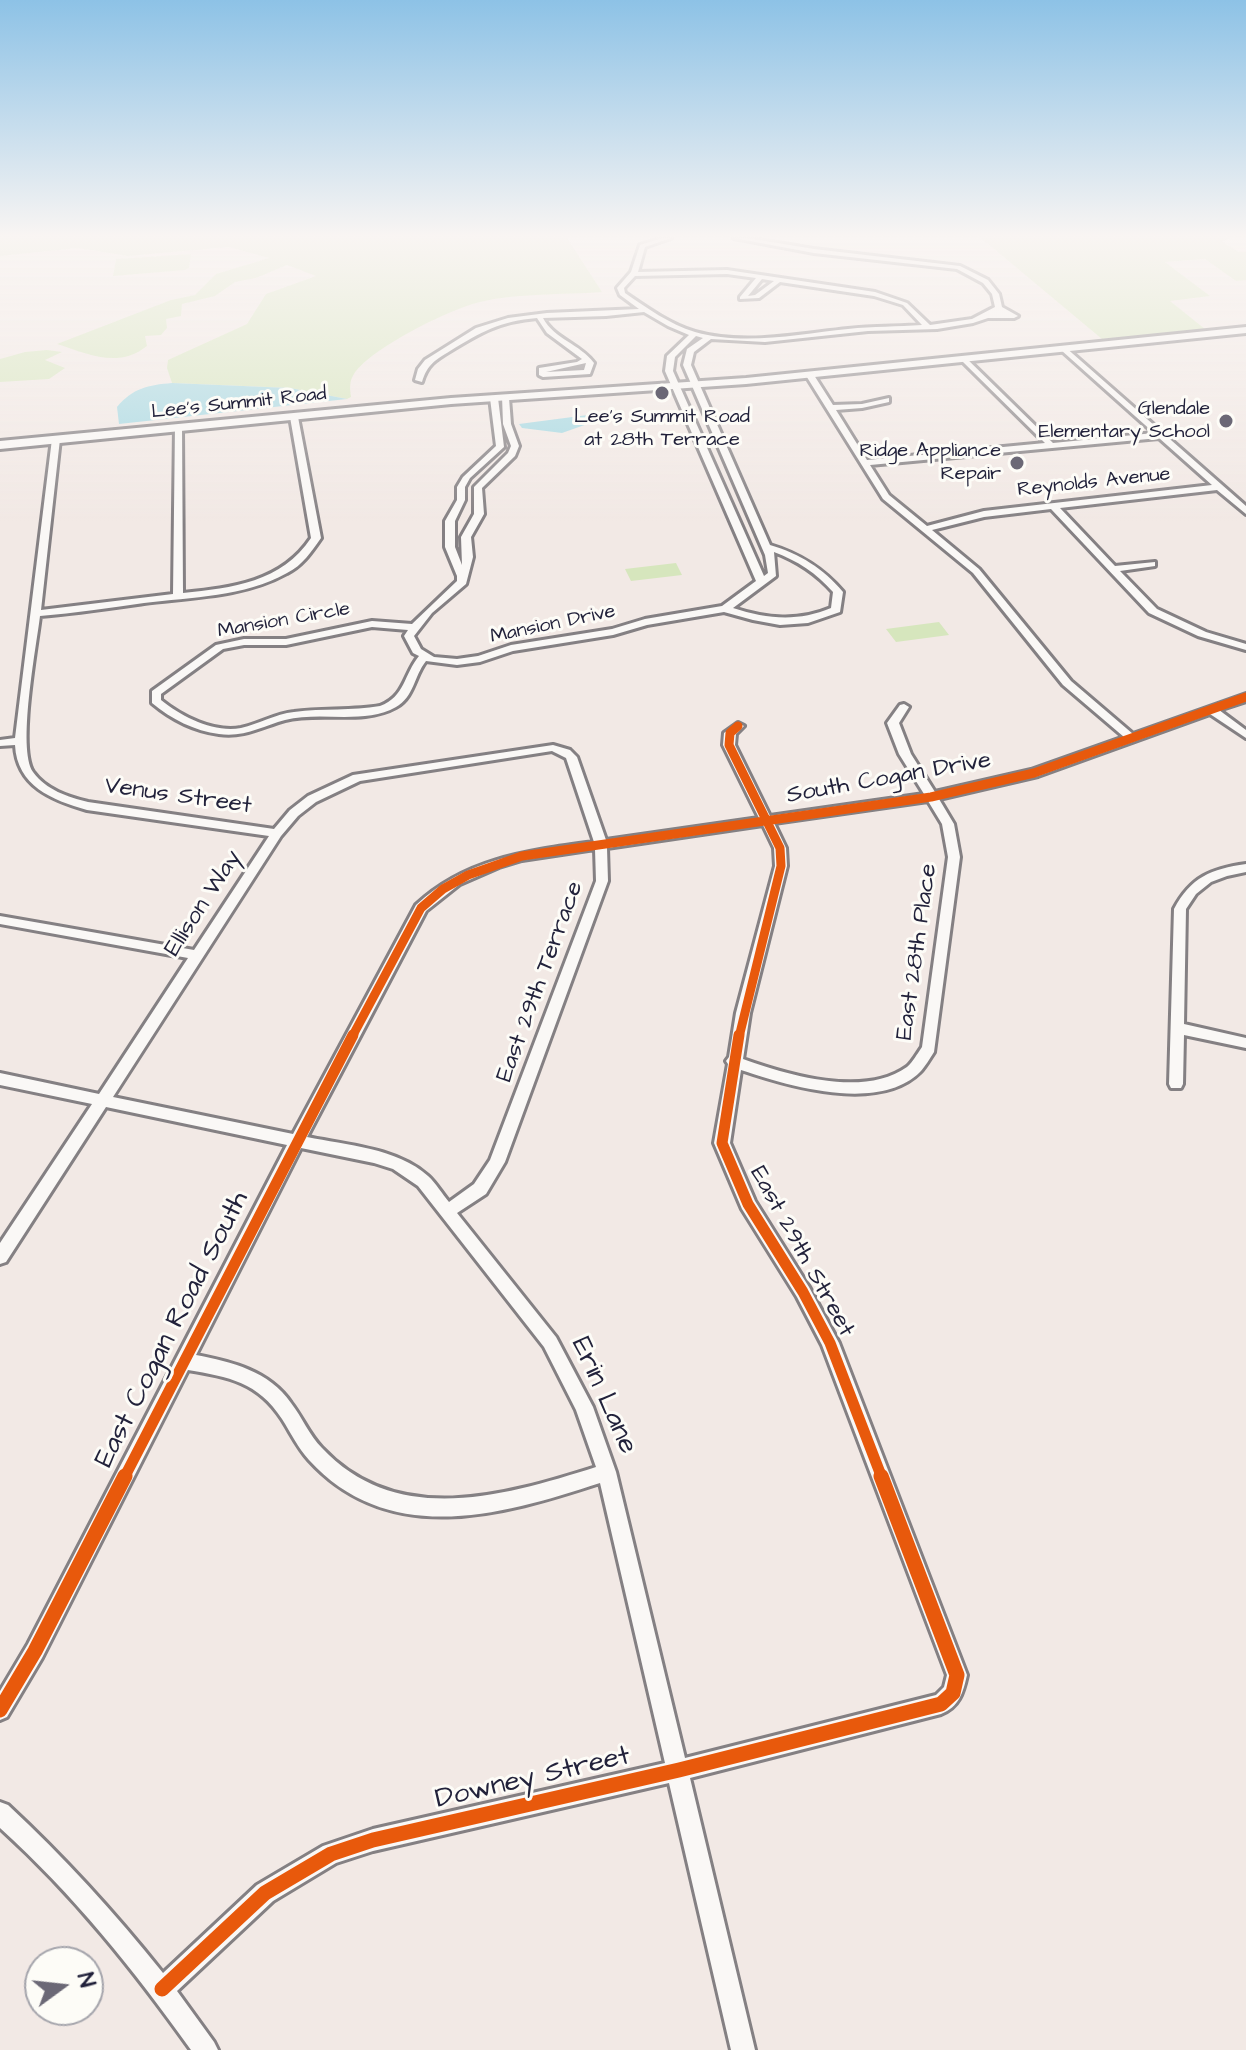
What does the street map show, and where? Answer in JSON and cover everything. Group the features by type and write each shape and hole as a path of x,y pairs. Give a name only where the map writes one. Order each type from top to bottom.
{"main road":[{"name":"Lee's Summit Road","path":"0,445 499,398 694,385 1209,334"}],"street":[{"path":"419,380 420,370 428,361 473,334"},
{"path":"550,334 576,348 587,359 590,369 587,372 546,376 541,373 545,369 579,364 587,359"},
{"path":"762,583 668,360 695,334 795,338 825,334"},
{"path":"710,337 690,351 687,358 694,385 766,547 773,574 725,609"},
{"path":"1064,348 1246,511"},
{"path":"964,358 1052,446"},
{"path":"809,374 886,497 976,571 1067,683 1133,739"},
{"path":"461,584 462,576 450,547 450,521 461,500 461,487 467,477 500,447 499,398"},
{"path":"425,656 417,651 409,636 414,627 461,584 470,554 466,537 479,514 478,487 512,454 515,446 499,398"},
{"path":"830,408 862,406 886,400"},
{"path":"35,614 227,590 266,579 296,563 315,540 294,417"},
{"path":"178,428 178,596"},
{"path":"863,463 1162,435"},
{"path":"0,743 20,741 56,439"},
{"name":"Reynolds Avenue","path":"927,529 984,514 1220,487"},
{"path":"1053,506 1143,602 1170,620 1246,647"},
{"path":"725,609 769,622 789,624 818,618 836,610 838,592 825,576 808,562 766,547"},
{"path":"1111,569 1152,564"},
{"name":"Mansion Drive","path":"425,656 432,660 457,662 480,659 511,648 613,632 645,622 725,609"},
{"name":"Mansion Circle","path":"414,627 372,624 297,640 244,642 220,647 194,662 156,693 156,701 166,711 219,732 233,733 291,716 389,707 407,695 419,661 425,656"},
{"name":"South Cogan Drive","path":"388,970 421,908 459,878 492,864 522,856 931,797 1034,773 1246,697"},
{"name":"East 28th Place","path":"733,1061 794,1080 859,1087 899,1080 915,1070 925,1057 929,1048 954,857 948,824 905,754 893,723 904,707"},
{"path":"1212,710 1246,735"},
{"name":"East 29th Street","path":"738,726 730,733 729,745 780,848 781,866 733,1061 722,1143 748,1204 803,1292 830,1343 957,1675 953,1693"},
{"name":"Venus Street","path":"20,741 20,757 27,775 40,788 74,803 277,833"},
{"name":"Ellison Way","path":"0,1257 277,833 294,813 312,799 357,778 553,748 563,751"},
{"name":"East 29th Terrace","path":"447,1211 480,1189 497,1162 602,881 601,844 571,757 563,751"},
{"path":"1176,1084 1180,909 1195,885 1223,871 1246,868"},
{"path":"0,920 197,955"},
{"name":"East Cogan Road South","path":"0,1710 35,1651 388,970"},
{"path":"1177,1028 1246,1043"},
{"name":"Erin Lane","path":"0,1079 375,1157 398,1165 423,1181 550,1342 584,1407 607,1472 743,2050"},
{"path":"183,1361 219,1368 263,1385 277,1397 313,1452 329,1469 354,1488 390,1504 423,1509 463,1509 543,1493 607,1472"},
{"name":"Downey Street","path":"162,1989 265,1893 331,1854 373,1840 679,1770 941,1704 953,1693"},
{"path":"0,1813 36,1844 162,1989 206,2050"}],"green space":[{"path":"84,334 162,334 145,336 147,346 125,357 103,357 57,344"},
{"path":"226,334 407,334 363,364 352,377 351,397 347,399 290,388 172,383 168,360"},
{"path":"1096,334 1157,334 1102,339"},
{"path":"47,350 62,352 45,360 65,368 49,379 0,382 0,359"},
{"path":"676,563 682,575 631,581 625,569"},
{"path":"939,622 949,635 896,642 886,629"}],"water":[{"path":"172,383 290,388 347,399 119,424 117,407 129,396 148,386"},
{"path":"603,413 607,417 562,433 522,428 519,424"}],"cycle path":[{"path":"0,1710 35,1651 297,1141 421,908 443,889 494,864 522,856 931,797 1034,773 1246,697"},
{"path":"162,1989 265,1893 331,1854 373,1840 679,1770 941,1704 953,1693 957,1675 830,1343 803,1292 748,1204 722,1143 743,1013 781,866 780,848 729,745 730,733 738,726"}],"place":[{"name":"Lee's Summit Road at 28th Terrace","path":"662,393"},
{"name":"Glendale Elementary School","path":"1226,421"},
{"name":"Ridge Appliance Repair","path":"1017,463"}]}
